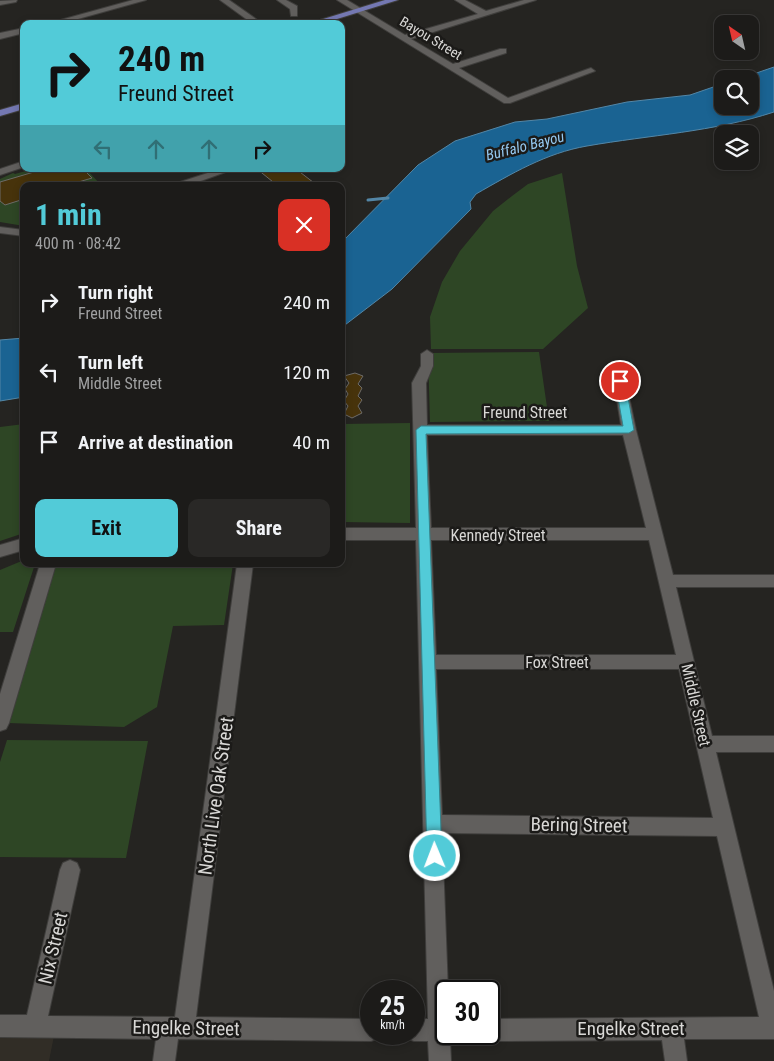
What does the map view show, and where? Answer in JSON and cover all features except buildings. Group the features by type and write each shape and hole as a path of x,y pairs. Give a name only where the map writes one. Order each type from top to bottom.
{"main road":[{"path":"325,20 394,0"},
{"path":"0,113 20,107"}],"street":[{"path":"0,3 13,0"},
{"path":"106,0 115,7"},
{"path":"65,20 142,0"},
{"path":"224,0 253,20"},
{"path":"281,0 294,8 294,14"},
{"name":"Bayou Street","path":"341,0 507,100 591,71"},
{"path":"459,0 485,14"},
{"path":"405,38 532,0"},
{"path":"0,36 20,31"},
{"path":"453,67 503,51"},
{"path":"0,172 20,165"},
{"path":"190,182 220,172"},
{"path":"0,230 20,232"},
{"path":"427,354 427,366 420,383 440,980"},
{"name":"Middle Street","path":"620,381 629,430 667,581 773,1028"},
{"name":"Freund Street","path":"421,430 629,430"},
{"name":"Kennedy Street","path":"345,534 655,534"},
{"path":"0,551 20,545"},
{"path":"0,723 47,567"},
{"name":"North Live Oak Street","path":"164,1061 177,1028 245,567"},
{"path":"667,581 774,581"},
{"name":"Fox Street","path":"428,662 686,662"},
{"path":"705,744 774,744"},
{"name":"Bering Street","path":"434,824 725,827"},
{"name":"Nix Street","path":"35,1026 70,870"},
{"name":"Engelke Street","path":"0,1026 360,1030"},
{"path":"671,1028 676,1061"},
{"name":"Engelke Street","path":"500,1030 773,1028"},
{"path":"440,1061 441,1045"}],"shaded area":[{"path":"0,1036 54,1036 49,1061 0,1061"}],"green space":[{"path":"22,172 89,172 98,182 20,182 20,225 0,222 0,179 13,173"},
{"path":"562,173 577,266 588,308 543,349 431,349 430,317 442,282 460,251 493,211 512,196 528,184"},
{"path":"539,352 549,421 430,422 428,353"},
{"path":"410,423 410,523 345,522 345,424"},
{"path":"20,424 20,534 0,541 0,427"},
{"path":"20,562 20,567 34,567 13,632 0,632 0,570"},
{"path":"55,567 233,567 224,625 173,626 157,707 124,727 8,723"},
{"path":"7,740 148,741 126,858 0,857 0,762"}],"water":[{"name":"Buffalo Bayou","path":"774,67 774,112 723,125 714,125 714,127 705,129 572,149 529,165 476,194 470,202 471,209 392,289 345,325 345,239 418,165 455,141 515,122 547,119 627,102 690,95 714,87 714,115 759,115 759,72"},
{"path":"20,338 20,398 0,401 0,340"}],"waterway":[{"path":"368,200 388,198"}],"route":[{"path":"435,856 421,430 629,430 620,381"}]}
